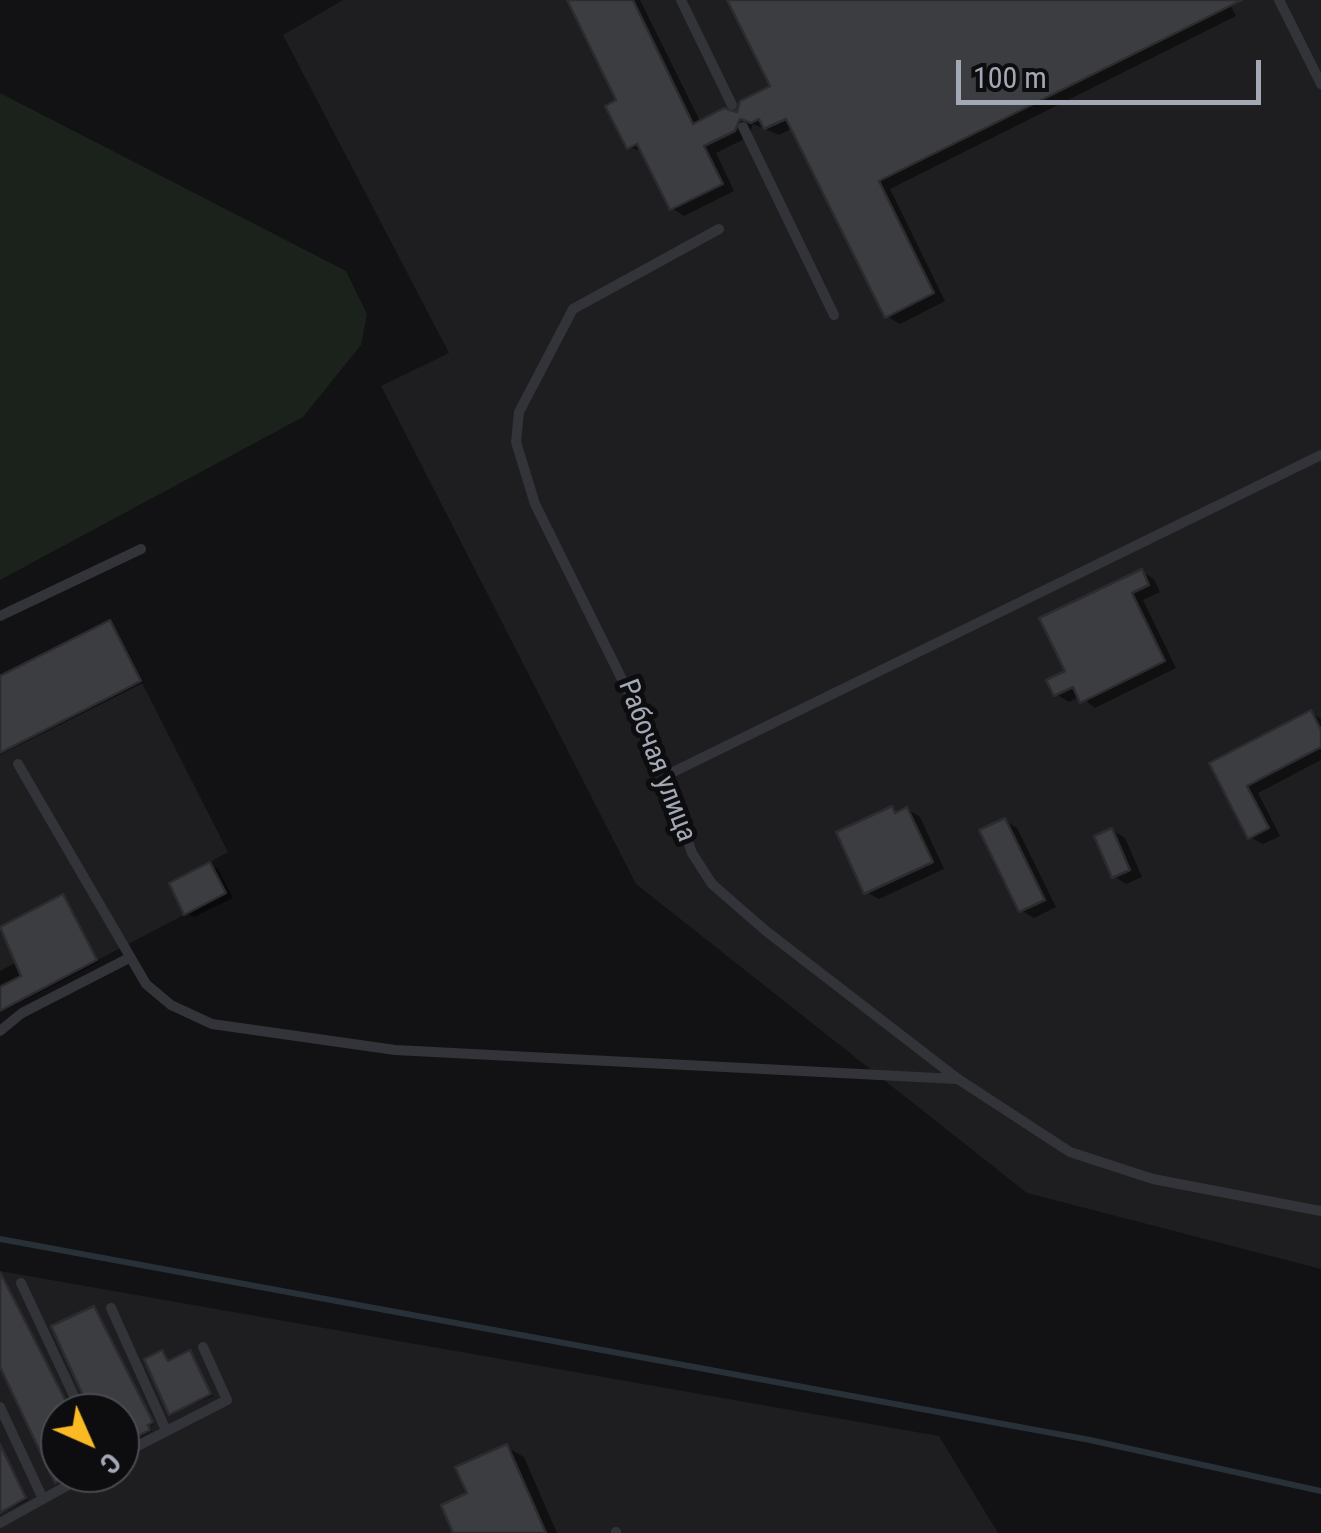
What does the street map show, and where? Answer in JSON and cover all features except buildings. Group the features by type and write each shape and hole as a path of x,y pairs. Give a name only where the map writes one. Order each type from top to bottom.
{"lane":[{"path":"681,0 732,105"},
{"path":"1279,0 1321,84"},
{"path":"742,127 834,316"},
{"name":"Рабочая улица","path":"719,230 574,308 519,412 516,442 523,476 616,659 667,775 676,817 712,884 958,1079 1070,1152 1108,1166 1321,1210"},
{"path":"667,775 1321,454"},
{"path":"0,616 141,549"},
{"path":"18,764 146,984 171,1005 212,1024 395,1050 958,1079"},
{"path":"0,1031 22,1014 129,958"},
{"path":"21,1283 73,1393"},
{"path":"112,1308 165,1428"},
{"path":"140,1444 226,1400 203,1347"},
{"path":"0,1407 43,1499"},
{"path":"0,1523 54,1493"}],"shaded area":[{"path":"343,0 1321,0 1321,1269 1027,1193 636,884 381,386 449,353 283,35"},
{"path":"0,93 346,271 367,314 361,345 303,417 0,580"},
{"path":"110,620 228,852 210,862 226,893 0,1011 0,676"},
{"path":"0,1271 939,1436 998,1533 0,1533"}],"waterway":[{"path":"0,1239 1090,1440 1321,1491"}]}
